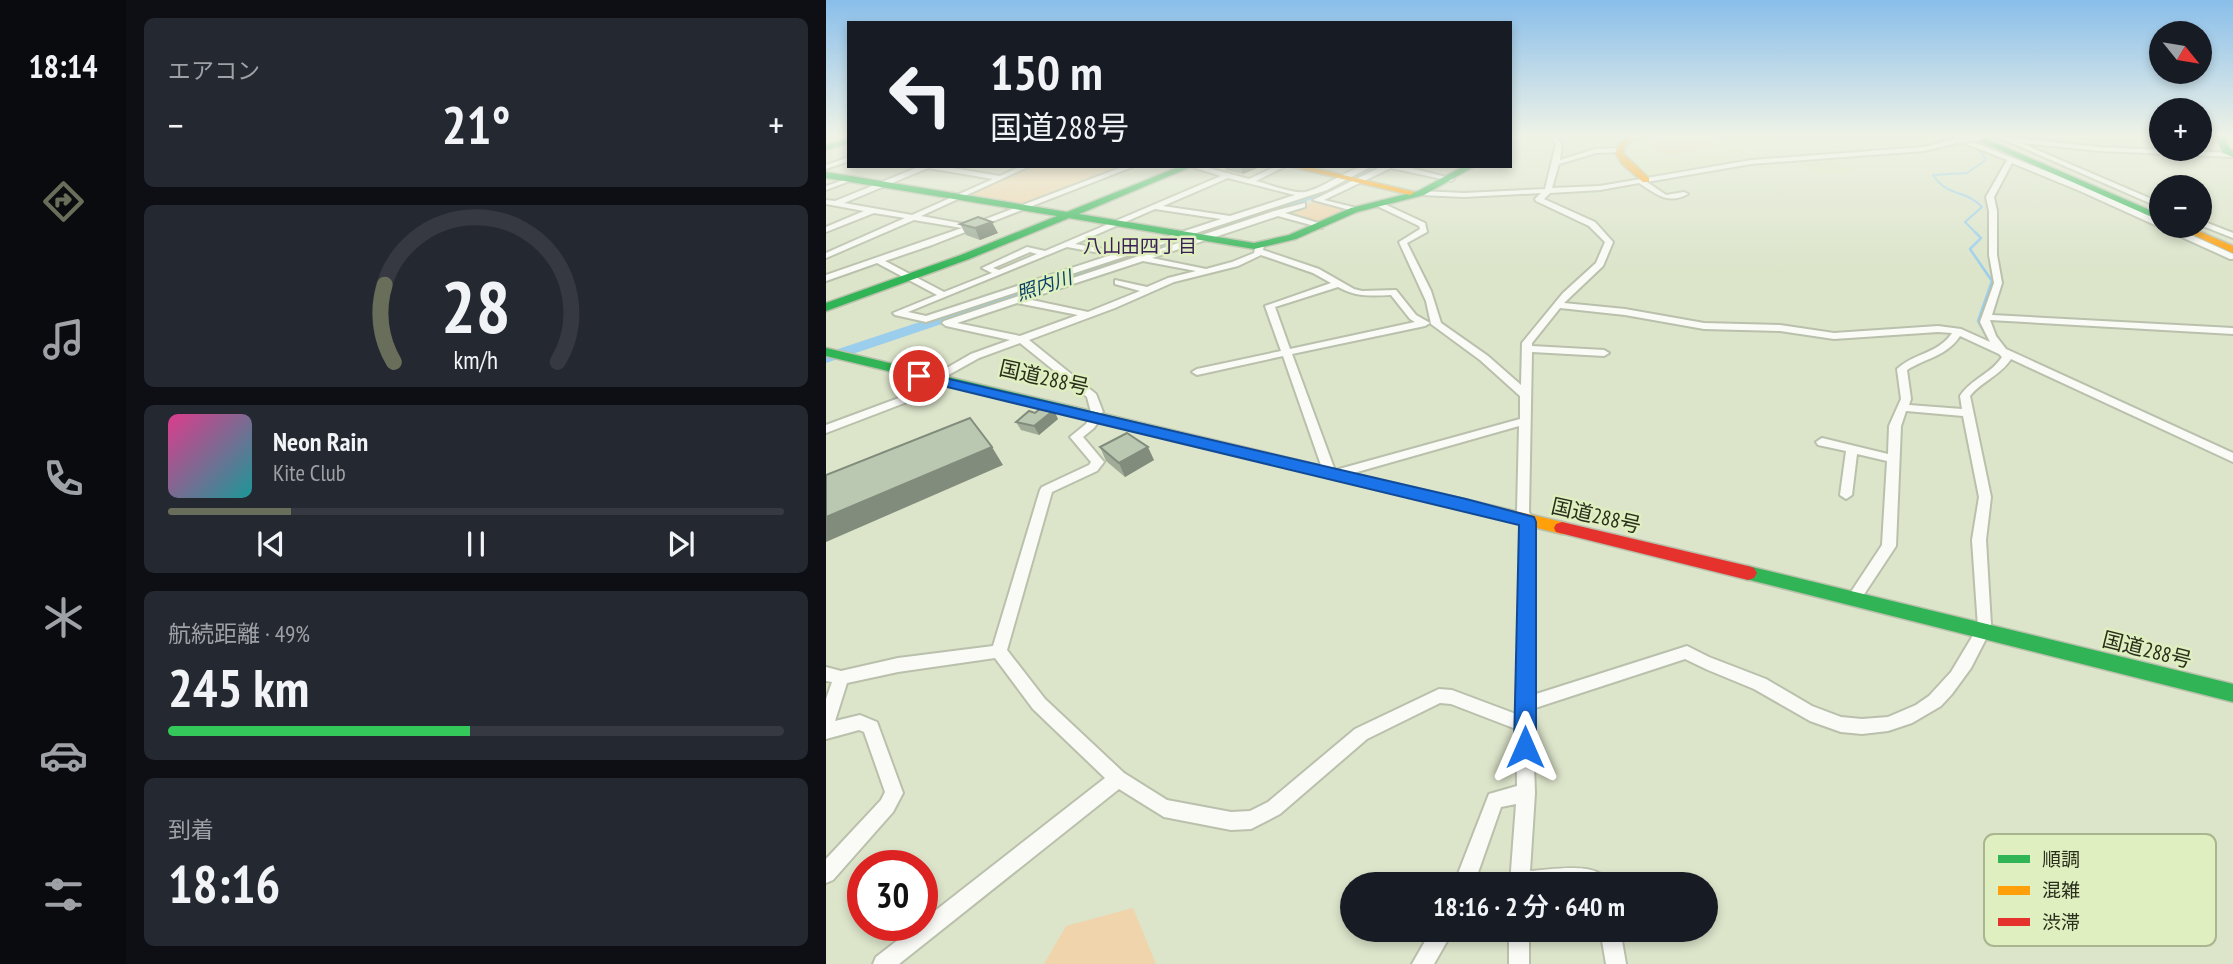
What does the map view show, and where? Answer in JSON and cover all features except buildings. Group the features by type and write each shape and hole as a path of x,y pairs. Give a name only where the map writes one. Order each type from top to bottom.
{"main road":[{"path":"864,181 1203,237 1260,249 1319,226 1353,209 1421,193 1447,181"},
{"path":"826,307 911,277 1153,181"},
{"path":"1351,181 1421,193"},
{"path":"2075,181 2149,210"},
{"path":"2083,181 2149,210"},
{"path":"2212,237 2233,247"},
{"path":"2210,238 2233,247"},
{"name":"国道288号","path":"839,353 1525,517"},
{"name":"国道288号","path":"1096,415 1336,470 2233,687"},
{"name":"国道288号","path":"1984,628 2233,693"}],"street":[{"path":"826,188 846,181"},
{"path":"826,207 890,181"},
{"path":"826,256 994,181"},
{"path":"826,278 971,228 1093,181"},
{"path":"1214,181 898,313 926,319 1351,181"},
{"path":"1244,181 1302,195"},
{"path":"999,651 1046,490 1093,468 1098,462 1076,437 1090,426 1096,415 1092,396 1023,340 947,323 1316,200 1351,181"},
{"path":"1521,872 1526,793 1526,349 1528,340 1566,295 1600,264 1609,242 1592,224 1541,202 1539,199 1548,191 1551,181"},
{"path":"1421,193 1464,195 1548,191 1609,187 1643,181 1663,198 1684,194"},
{"path":"1999,181 1990,197 1993,256 1998,283 1985,322 1991,337 2006,353"},
{"path":"2062,181 2149,219"},
{"path":"2104,181 2149,201"},
{"path":"1316,200 1353,209"},
{"path":"831,203 971,228"},
{"path":"1377,204 1422,225 1424,230 1403,242 1415,272 1430,293 1436,324"},
{"path":"1154,207 1231,219"},
{"path":"826,230 873,210"},
{"path":"1277,213 1319,226"},
{"path":"2212,227 2233,236"},
{"path":"2191,238 2233,257"},
{"path":"1066,245 1120,255"},
{"path":"999,273 986,268 1030,249 1044,254"},
{"path":"826,429 911,397 975,356 1023,340 1176,278 1238,263 1260,249 1316,271 1359,293 1393,292 1413,317 1422,323"},
{"path":"1142,258 1207,270"},
{"path":"879,261 944,295"},
{"path":"1118,282 1148,290"},
{"path":"1338,284 1270,306 1336,470 1526,421"},
{"path":"1016,300 1087,314"},
{"path":"1559,305 1625,312 1704,326 1780,328 1835,336 1938,329 1958,331 2233,458"},
{"path":"1986,317 2233,331"},
{"path":"1197,372 1422,323 1436,324 1484,358 1525,394"},
{"path":"1854,596 1889,547 1895,426 1904,408 1906,395 1903,368 1940,354 1958,331"},
{"path":"1526,349 1604,353"},
{"path":"1526,704 1687,652 1697,659 1719,665 1760,684 1832,722 1873,727 1906,718 1931,705 1945,693 1963,667 1984,628 1979,540 1985,497 1966,393 1996,374 2006,353"},
{"path":"1904,408 1968,413"},
{"path":"1822,442 1895,459"},
{"path":"1846,495 1852,449"},
{"path":"826,723 834,676 999,651"},
{"path":"999,651 1039,704 1118,779 1164,808 1242,822 1262,814 1290,796 1362,734 1434,697 1452,697 1524,725"},
{"path":"826,731 860,722 870,727 894,793 887,806 826,873"},
{"path":"883,964 1118,779"},
{"path":"1468,872 1495,800 1526,793"},
{"path":"1422,964 1436,942"},
{"path":"1519,964 1520,942"},
{"path":"1612,942 1616,964"}],"shaded area":[{"path":"997,181 1090,181 1025,206 963,196"},
{"path":"1317,202 1347,210 1316,223 1283,212"},
{"path":"1133,908 1156,964 1044,964 1066,926"}],"waterway":[{"name":"照内川","path":"826,358 1329,190 1348,181"},
{"path":"1938,181 1944,187 1970,198 1982,207 1965,222 1981,238 1970,249 1992,281 1978,321 1989,341"}],"traffic: fast":[{"path":"862,181 1254,246 1292,237 1354,210 1421,193 1443,181"},
{"path":"826,307 965,257 1152,181"},
{"path":"2076,181 2149,213"},
{"path":"826,352 1344,476"},
{"path":"1748,573 2233,693"}],"traffic: slow":[{"path":"1360,181 1410,192"},
{"path":"2206,238 2233,250"},
{"path":"1344,476 1562,528"}],"traffic: jam":[{"path":"1562,528 1748,573"}],"district":[{"name":"八山田四丁目","path":"1140,246"}],"route":[{"path":"919,376 1466,504 1528,522 1525,747"}]}
